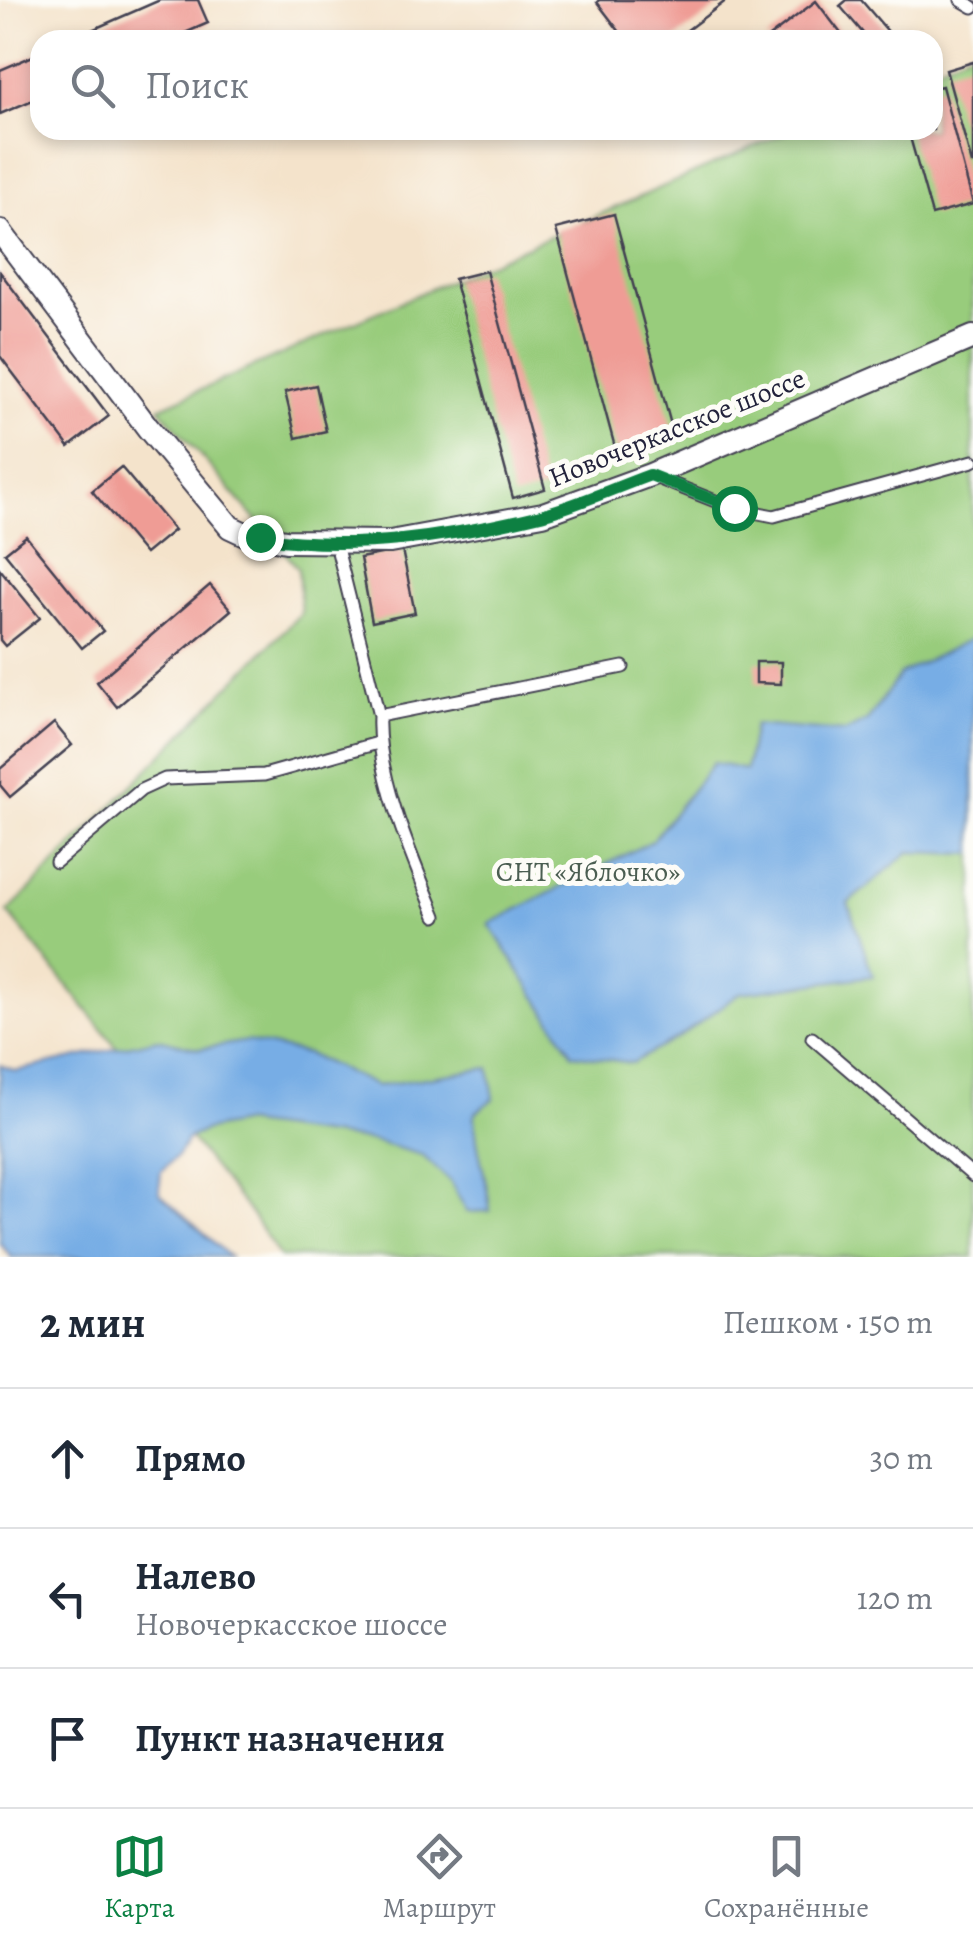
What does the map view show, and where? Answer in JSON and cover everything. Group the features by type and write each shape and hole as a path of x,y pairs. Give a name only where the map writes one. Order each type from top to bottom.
{"street":[{"name":"Новочеркасское шоссе","path":"0,231 148,428 230,527 260,537 336,544 390,542 543,514 650,475 973,337"}],"lane":[{"path":"962,0 973,7"},
{"path":"650,475 734,508 774,516 973,461"},
{"path":"336,544 380,716 378,743 412,856 436,916"},
{"path":"380,716 622,667"},
{"path":"56,862 141,790 166,779 264,775 378,743"},
{"path":"812,1038 973,1176"}],"green space":[{"name":"СНТ «Яблочко»","path":"973,50 973,1257 280,1257 254,1218 8,912 301,613 298,568 159,408 769,140 943,140 943,64"}],"water":[{"path":"973,638 973,854 909,852 848,903 873,976 740,993 681,1036 632,1063 573,1054 489,924 652,841 713,763 746,770 754,725 845,732 868,720 900,674"},
{"path":"158,1039 199,1049 247,1041 308,1054 376,1086 489,1068 494,1099 475,1113 490,1211 467,1212 450,1181 422,1155 373,1141 241,1123 188,1138 178,1155 161,1171 159,1193 230,1257 11,1257 0,1243 0,1065 16,1071"}],"building":[{"path":"160,0 198,0 208,23 192,30 92,30"},
{"path":"727,0 687,30 618,30 597,2"},
{"path":"847,0 861,0 887,30 860,30 840,6"},
{"path":"816,1 838,30 778,30"},
{"path":"30,57 30,101 0,114 0,70"},
{"path":"973,62 973,164 972,164 946,70"},
{"path":"943,90 973,204 932,215 911,140 943,140"},
{"path":"614,214 674,436 616,451 556,229"},
{"path":"486,271 545,489 513,498 454,279"},
{"path":"0,272 109,416 69,447 0,356"},
{"path":"316,385 326,431 296,438 285,392"},
{"path":"121,467 174,530 145,554 92,491"},
{"path":"26,536 103,631 82,648 5,553"},
{"path":"402,550 415,613 372,622 360,558"},
{"path":"0,569 40,618 5,646 0,640"},
{"path":"210,585 231,610 117,707 97,682"},
{"path":"756,662 781,662 781,684 756,683"},
{"path":"54,723 72,745 10,797 0,785 0,769"}],"route":[{"path":"260,537 336,544 390,542 543,514 650,475 734,508"}]}
